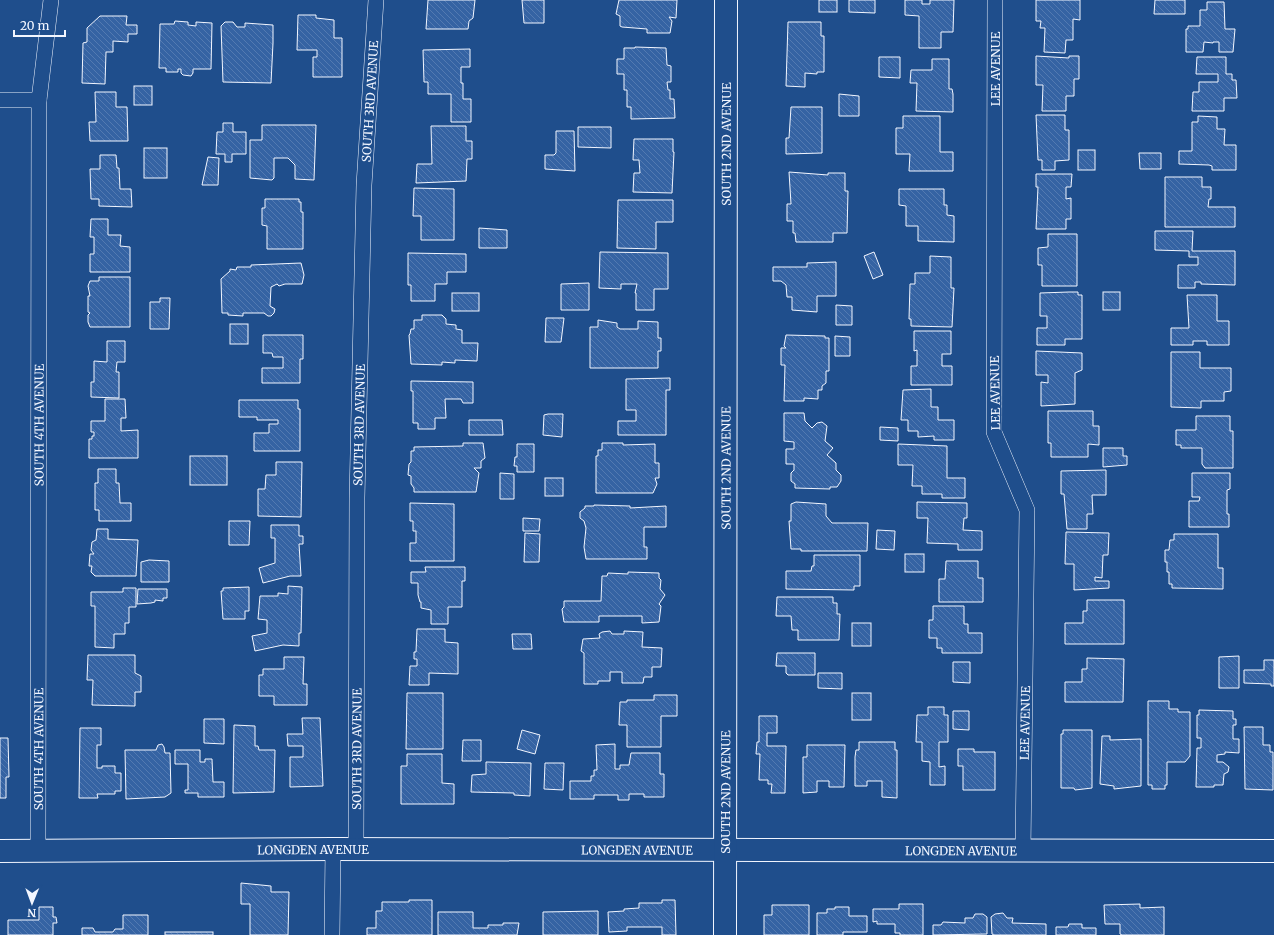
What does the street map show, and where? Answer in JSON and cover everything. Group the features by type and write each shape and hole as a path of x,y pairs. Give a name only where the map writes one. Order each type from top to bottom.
{"street":[{"name":"SOUTH 4TH AVENUE","path":"38,851 39,100 51,0"},
{"name":"SOUTH 3RD AVENUE","path":"356,850 358,498 364,193 376,0"},
{"name":"SOUTH 2ND AVENUE","path":"725,935 726,0"},
{"name":"LEE AVENUE","path":"995,0 994,432 1027,510 1024,852"},
{"path":"0,100 39,100"},
{"path":"332,935 333,849"},
{"name":"LONGDEN AVENUE","path":"0,851 725,849 1024,852 1274,851"}],"building":[{"path":"428,0 475,0 473,18 469,21 468,29 426,29"},
{"path":"522,0 544,0 544,23 524,23"},
{"path":"619,0 677,0 676,18 669,17 672,21 670,33 647,33 647,29 620,26 620,16 616,14"},
{"path":"819,0 837,0 837,12 819,12"},
{"path":"849,0 875,0 875,13 849,12"},
{"path":"905,0 922,0 922,4 930,4 930,0 954,0 953,32 941,32 941,48 919,48 919,16 905,15"},
{"path":"1036,0 1080,0 1080,20 1073,19 1073,40 1066,40 1065,53 1044,52 1045,28 1040,28 1041,21 1036,21"},
{"path":"1155,0 1185,0 1185,14 1154,14"},
{"path":"1207,2 1224,2 1225,29 1235,29 1233,52 1219,52 1219,42 1204,42 1203,52 1186,52 1186,29 1188,29 1188,26 1200,26 1200,10 1207,10"},
{"path":"298,15 316,15 316,18 334,20 334,38 342,38 342,77 313,77 313,57 317,57 317,50 297,50"},
{"path":"100,16 127,16 126,25 137,25 137,34 128,34 128,42 113,41 113,52 106,52 105,84 82,83 83,43 87,42 87,28"},
{"path":"175,21 188,22 188,25 196,26 196,22 212,23 211,69 193,69 191,76 183,75 181,73 181,69 178,69 178,72 166,72 166,68 159,68 160,24 174,24"},
{"path":"225,22 233,22 237,27 245,27 245,23 273,25 271,83 223,82 221,26"},
{"path":"788,22 821,22 821,36 824,36 824,72 817,72 817,74 805,73 805,87 786,86"},
{"path":"624,48 666,48 667,65 671,66 671,82 667,82 668,90 670,90 670,99 674,99 675,118 631,119 631,107 627,107 627,90 624,90 624,74 617,74 617,59 624,59"},
{"path":"470,49 470,67 461,67 461,83 463,83 463,99 471,99 471,122 451,122 451,94 428,94 428,82 424,82 423,50"},
{"path":"1036,56 1069,58 1069,56 1079,56 1079,79 1074,79 1074,96 1066,96 1066,111 1042,111 1043,85 1036,85"},
{"path":"879,57 900,57 900,78 879,77"},
{"path":"1197,57 1226,57 1226,74 1232,74 1232,80 1236,80 1237,98 1224,98 1224,111 1192,111 1193,92 1199,92 1199,82 1218,82 1218,74 1196,74"},
{"path":"932,59 949,59 949,89 952,89 953,94 953,112 916,111 917,83 910,83 911,70 932,70"},
{"path":"134,86 152,86 152,105 134,105"},
{"path":"95,92 116,92 116,107 127,107 128,141 90,141 89,122 96,122"},
{"path":"839,94 859,96 859,116 839,116"},
{"path":"791,107 822,107 822,153 786,154 786,138 789,138"},
{"path":"1036,115 1065,115 1065,130 1069,130 1069,160 1055,161 1055,170 1042,170 1042,160 1038,160"},
{"path":"903,116 940,116 940,152 953,152 953,171 909,171 910,154 896,154 896,128 903,128"},
{"path":"1198,116 1217,117 1217,129 1225,129 1224,145 1236,145 1236,170 1212,170 1212,166 1209,165 1179,164 1179,151 1192,151 1192,122 1198,122"},
{"path":"223,123 233,123 233,132 246,132 246,154 232,154 232,162 225,162 225,154 216,154 217,132 223,132"},
{"path":"262,125 316,125 314,180 295,179 295,165 288,158 274,158 274,178 272,180 250,178 250,140 262,140"},
{"path":"431,126 466,126 466,141 472,141 472,159 467,159 466,181 416,183 417,164 432,164"},
{"path":"578,127 611,127 611,148 578,147"},
{"path":"556,131 574,131 575,171 545,169 545,155 554,155 556,153"},
{"path":"634,139 673,139 674,152 672,193 633,192 634,173 640,173 639,160 633,160"},
{"path":"144,148 167,148 167,178 144,178"},
{"path":"1078,150 1095,150 1095,170 1078,170"},
{"path":"1139,153 1161,153 1161,169 1140,169"},
{"path":"100,155 116,155 117,168 119,168 120,189 131,189 132,207 99,206 99,199 91,199 90,169 100,169"},
{"path":"208,157 219,158 218,185 202,185"},
{"path":"789,172 828,175 828,173 845,173 845,191 848,191 847,233 833,233 833,242 796,242 795,233 793,233 793,221 787,221 787,204 791,204"},
{"path":"1036,174 1072,174 1071,187 1066,187 1066,199 1071,198 1071,219 1066,219 1066,229 1036,229 1038,187 1036,187"},
{"path":"1165,177 1202,177 1202,187 1211,187 1211,199 1209,199 1208,207 1235,207 1235,227 1165,227"},
{"path":"414,188 454,189 454,240 421,240 421,216 413,216"},
{"path":"899,189 944,189 944,205 947,205 947,215 954,216 954,242 918,241 918,226 906,226 906,206 899,205"},
{"path":"265,199 299,199 299,202 301,202 301,212 303,212 303,249 267,249 267,226 262,225 262,208 265,208"},
{"path":"618,200 673,200 673,222 656,222 656,249 617,248"},
{"path":"91,219 108,219 108,235 121,235 120,246 130,247 130,272 90,272 90,254 94,254 94,237 90,237"},
{"path":"479,228 507,230 507,248 479,248"},
{"path":"1155,231 1193,231 1192,251 1235,251 1235,285 1201,284 1201,282 1195,282 1195,288 1178,288 1178,265 1198,265 1198,257 1189,257 1189,251 1155,250"},
{"path":"1048,234 1077,234 1077,286 1042,286 1042,265 1038,265 1038,248 1048,247"},
{"path":"600,252 668,253 668,289 654,289 654,310 636,310 635,293 637,284 621,284 621,289 599,288"},
{"path":"874,252 883,275 873,279 864,256"},
{"path":"408,253 466,254 466,272 447,272 447,284 435,284 435,301 411,301 411,285 408,285"},
{"path":"930,256 951,257 951,288 954,288 952,327 911,326 911,319 909,319 910,284 915,284 915,273 930,273"},
{"path":"836,262 836,296 817,296 817,312 792,310 792,297 787,297 786,285 781,281 773,281 773,267 807,267 807,263"},
{"path":"301,263 304,275 302,284 285,284 279,286 277,284 271,287 270,306 275,309 271,316 264,313 243,313 243,316 222,313 221,279 230,271 230,269 236,270 237,267 251,267 251,265"},
{"path":"99,277 130,277 130,327 90,327 88,322 88,315 90,313 88,312 88,296 90,296 88,286 90,281 99,281"},
{"path":"589,283 589,310 561,310 561,284"},
{"path":"1078,292 1078,295 1082,295 1082,339 1065,339 1065,345 1037,345 1037,328 1047,328 1047,316 1040,316 1040,293"},
{"path":"1103,292 1120,292 1120,310 1103,310"},
{"path":"452,293 479,293 479,311 452,311"},
{"path":"1187,295 1217,295 1217,321 1229,321 1229,345 1207,345 1207,341 1193,341 1193,345 1171,345 1171,328 1189,328"},
{"path":"160,298 170,298 169,329 150,329 150,302 160,302"},
{"path":"836,305 852,306 852,325 836,325"},
{"path":"422,315 442,315 446,319 446,324 456,325 456,329 462,330 462,343 478,343 477,361 455,360 455,363 442,362 442,365 411,364 409,335 411,329 414,329 414,320 422,320"},
{"path":"546,318 564,318 561,342 545,342"},
{"path":"598,320 617,323 617,327 620,329 638,329 638,321 658,322 658,338 661,338 661,351 658,351 658,368 590,368 590,327 598,327"},
{"path":"230,324 248,324 248,344 230,344"},
{"path":"914,331 951,331 951,354 942,354 942,366 952,366 952,385 911,385 911,366 917,366 917,350 914,351"},
{"path":"263,335 303,335 303,359 300,359 300,383 262,383 262,368 283,368 283,357 273,357 272,353 263,353"},
{"path":"786,335 825,336 825,338 829,338 829,371 826,371 826,383 822,386 822,390 818,390 818,399 804,398 804,401 784,401 785,365 781,365 781,348 786,348 784,346"},
{"path":"835,336 850,337 850,356 835,356"},
{"path":"107,341 125,341 125,362 117,362 116,372 119,372 119,398 91,397 91,382 94,382 94,361 107,362"},
{"path":"1036,351 1082,353 1082,370 1075,373 1075,404 1041,406 1041,382 1048,383 1048,375 1036,375"},
{"path":"1171,352 1200,352 1200,368 1231,368 1231,391 1224,392 1224,401 1201,401 1201,408 1171,407"},
{"path":"670,378 670,390 666,390 666,435 618,435 618,421 636,421 636,410 626,410 626,379"},
{"path":"411,381 473,382 473,403 463,403 461,399 445,399 446,418 435,418 435,429 418,429 418,423 413,423 413,391 411,391"},
{"path":"931,389 931,407 938,407 938,420 954,420 954,440 934,440 934,436 918,437 918,431 908,431 908,420 901,420 903,390"},
{"path":"105,399 125,399 126,418 121,418 121,431 138,430 138,458 89,458 89,439 92,439 92,436 94,436 94,432 91,432 91,421 105,421"},
{"path":"239,400 298,400 298,409 300,409 300,451 254,451 254,433 269,433 269,424 278,424 278,420 257,420 257,417 239,417"},
{"path":"1048,411 1093,411 1093,426 1099,426 1099,445 1088,444 1088,457 1051,457 1051,443 1048,443"},
{"path":"784,413 804,413 805,421 812,428 817,423 822,422 827,426 825,441 833,448 827,455 836,463 836,470 841,475 841,481 837,487 830,487 830,489 795,488 795,484 791,481 791,473 794,470 794,464 786,464 786,449 794,449 794,442 784,441"},
{"path":"563,414 562,437 543,435 544,415"},
{"path":"1196,416 1230,416 1230,431 1233,431 1233,468 1205,468 1202,464 1202,448 1181,448 1181,445 1176,445 1176,430 1196,430"},
{"path":"469,420 502,420 503,435 469,435"},
{"path":"880,427 898,428 898,441 880,440"},
{"path":"463,443 483,443 485,458 481,461 481,468 474,468 479,473 476,492 414,492 414,488 411,484 411,476 408,475 409,464 411,462 411,451 414,451 414,447 463,446"},
{"path":"602,443 623,443 623,445 655,444 655,463 659,463 659,478 655,478 657,484 653,493 596,493 596,456 598,456 598,450 602,450"},
{"path":"517,444 534,444 534,472 517,472 517,466 514,466 515,457 517,457"},
{"path":"898,444 947,446 947,478 965,478 965,498 942,498 942,494 922,494 922,486 912,486 913,465 898,465"},
{"path":"1103,448 1123,448 1123,456 1127,456 1127,465 1103,467"},
{"path":"190,456 227,456 227,485 190,485"},
{"path":"276,462 302,462 301,517 258,516 258,489 265,489 266,475 276,475"},
{"path":"98,469 116,469 116,483 119,483 120,503 131,503 131,521 99,521 99,510 95,510 95,483 98,483"},
{"path":"1106,470 1106,495 1092,495 1093,514 1087,514 1087,529 1067,529 1064,494 1061,494 1061,471"},
{"path":"500,473 514,474 514,499 500,499"},
{"path":"1192,473 1230,473 1230,489 1227,490 1227,514 1229,514 1229,527 1189,527 1189,501 1199,501 1200,497 1192,497"},
{"path":"545,478 563,478 563,496 545,496"},
{"path":"796,502 826,504 826,516 832,523 868,523 867,551 801,551 801,549 791,549 789,521 791,521 791,504"},
{"path":"917,502 967,503 967,518 964,518 963,530 982,531 982,550 958,550 958,544 927,543 928,518 917,518"},
{"path":"410,503 454,504 454,561 410,561 410,543 416,543 416,531 413,531 413,521 410,521"},
{"path":"585,506 630,506 630,508 666,506 666,527 644,527 644,547 647,547 647,559 586,559 584,547 586,528 584,521 580,518 580,512 585,508"},
{"path":"523,518 540,519 539,531 523,531"},
{"path":"229,521 250,521 249,545 229,545"},
{"path":"271,525 299,525 299,536 303,536 303,544 299,544 301,576 290,576 263,583 259,568 275,563 275,538 271,538"},
{"path":"97,529 108,529 108,539 138,540 136,576 95,576 91,572 92,566 89,566 90,554 94,554 91,550 92,542 96,540"},
{"path":"877,530 895,531 894,550 876,549"},
{"path":"1066,532 1109,533 1108,555 1103,555 1102,578 1095,577 1095,581 1109,581 1109,588 1074,590 1074,564 1065,564"},
{"path":"525,533 540,534 539,562 524,562"},
{"path":"1174,534 1218,534 1218,568 1223,568 1223,589 1172,588 1172,584 1169,584 1169,572 1167,572 1167,562 1165,562 1165,550 1169,550 1170,540 1174,540"},
{"path":"905,554 924,554 924,572 905,572"},
{"path":"814,555 860,555 860,586 854,586 854,590 786,589 786,571 811,571 812,566 814,566"},
{"path":"149,560 169,561 169,582 141,582 141,562"},
{"path":"946,561 978,561 978,578 983,578 983,602 939,602 939,579 945,579"},
{"path":"425,567 465,567 465,581 462,581 462,607 448,607 448,624 431,624 431,610 421,608 421,602 418,595 418,583 411,583 411,572 426,572"},
{"path":"628,572 659,573 659,578 661,580 660,589 665,595 659,604 661,606 659,622 642,623 642,616 599,616 599,622 564,622 562,609 564,607 564,601 601,601 602,576 607,576 608,573 628,574"},
{"path":"288,586 302,587 301,633 299,633 299,646 283,645 255,651 252,636 267,633 267,620 258,619 260,596 278,596 278,593 288,594"},
{"path":"249,587 249,611 245,611 245,619 223,619 221,591 223,591 223,588"},
{"path":"123,588 136,588 136,607 129,607 129,623 125,623 125,634 114,634 114,648 95,647 95,606 91,606 91,592 123,592"},
{"path":"138,589 167,589 167,598 163,598 163,601 155,600 155,602 151,603 137,604"},
{"path":"777,597 833,597 833,603 837,603 837,614 840,614 839,640 798,640 798,630 792,630 791,616 776,616"},
{"path":"1087,600 1124,600 1124,644 1065,644 1065,623 1083,623 1083,611 1087,611"},
{"path":"933,606 964,606 964,624 968,624 968,633 982,633 982,653 942,653 942,648 937,648 937,638 929,638 929,620 933,620"},
{"path":"852,623 871,623 871,646 852,646"},
{"path":"417,629 445,629 445,642 458,643 458,674 429,673 429,685 409,685 410,666 417,666 417,659 414,659 414,652 416,652"},
{"path":"610,631 612,634 624,634 624,631 643,632 642,647 662,648 661,667 652,667 652,677 644,677 643,683 622,683 622,672 610,672 610,681 598,681 598,684 584,684 584,653 581,651 583,639 600,638 599,634"},
{"path":"512,634 531,634 532,649 513,649"},
{"path":"777,653 815,653 815,675 788,675 786,673 786,666 776,666"},
{"path":"88,655 135,655 135,673 141,676 141,692 135,692 135,706 92,705 93,680 87,680"},
{"path":"1239,656 1239,688 1219,688 1219,657"},
{"path":"284,657 304,657 303,684 307,684 307,705 274,705 274,696 259,696 259,675 263,675 263,669 284,669"},
{"path":"1087,658 1124,659 1123,702 1065,702 1065,682 1082,682 1082,669 1087,669"},
{"path":"1264,660 1274,660 1274,686 1271,686 1271,684 1244,683 1244,670 1264,670"},
{"path":"953,662 970,662 970,683 953,682"},
{"path":"818,673 842,673 842,689 818,688"},
{"path":"407,693 443,693 443,749 406,749"},
{"path":"852,693 871,693 871,720 852,720"},
{"path":"654,695 677,695 677,716 661,716 661,747 627,747 627,725 619,725 620,702 627,702 627,700 654,700"},
{"path":"1148,701 1169,701 1169,709 1178,709 1178,712 1190,712 1190,756 1185,762 1167,762 1167,785 1165,785 1165,789 1152,789 1152,785 1148,785"},
{"path":"928,707 944,707 944,715 948,715 948,742 939,742 939,767 945,766 945,785 930,785 930,762 922,761 922,742 916,742 917,715 928,715"},
{"path":"1199,710 1233,711 1233,719 1236,719 1236,725 1233,725 1233,739 1239,739 1239,753 1225,752 1225,754 1217,755 1217,762 1223,762 1229,767 1228,772 1224,774 1223,785 1214,785 1214,787 1196,787 1197,748 1201,748 1201,738 1197,738 1197,715 1199,715"},
{"path":"953,711 969,711 969,730 953,729"},
{"path":"759,716 777,716 777,733 767,733 767,746 786,746 785,793 771,793 772,784 768,784 768,780 759,780 760,754 756,754 757,742 759,742"},
{"path":"302,718 320,718 323,786 290,787 290,757 303,757 303,746 288,746 287,734 303,734"},
{"path":"204,719 224,719 224,744 204,743"},
{"path":"234,725 255,726 255,746 258,746 259,750 275,750 274,792 233,793"},
{"path":"1244,727 1263,727 1263,745 1270,745 1270,752 1273,752 1273,790 1245,789"},
{"path":"80,728 101,728 101,745 97,745 97,768 102,768 102,766 115,766 115,773 121,773 121,791 115,791 115,794 97,794 98,798 79,798"},
{"path":"522,730 540,735 535,754 517,749"},
{"path":"1063,730 1092,730 1092,788 1075,790 1074,788 1061,788 1061,734 1063,734"},
{"path":"1102,736 1110,736 1110,740 1141,739 1141,786 1114,789 1114,786 1100,784"},
{"path":"0,738 8,738 9,777 6,777 6,798 0,798"},
{"path":"463,740 481,740 481,761 462,761"},
{"path":"859,742 895,742 895,750 897,750 897,798 882,797 882,781 867,781 867,786 855,786 855,757 856,750 859,750"},
{"path":"162,744 165,753 170,753 171,793 165,797 126,799 125,750 156,750 158,745"},
{"path":"615,744 615,769 620,769 620,765 629,765 631,753 660,753 660,774 664,774 664,797 644,797 644,794 629,794 629,800 618,800 618,795 594,795 594,799 570,799 570,781 591,781 591,776 594,776 594,770 597,770 596,745"},
{"path":"807,745 845,745 844,787 829,787 829,781 817,781 817,792 803,793 803,757 807,757"},
{"path":"958,749 974,749 974,752 995,752 995,790 963,790 963,766 958,766"},
{"path":"175,750 200,750 200,762 205,762 205,759 212,759 213,782 224,782 224,797 198,797 198,793 185,793 185,790 188,790 188,764 175,764"},
{"path":"407,754 442,754 442,783 454,784 454,804 401,804 401,766 407,766"},
{"path":"486,762 531,763 530,796 514,795 514,793 471,792 472,775 486,774"},
{"path":"545,763 564,763 563,790 544,789"},
{"path":"241,883 271,886 271,892 289,892 288,935 250,935 250,904 241,904"},
{"path":"409,900 432,900 432,935 367,935 367,928 376,928 376,911 382,911 382,902 409,902"},
{"path":"662,900 675,900 676,935 662,935 662,927 627,927 627,931 609,932 608,912 639,908 639,903 662,903"},
{"path":"899,904 923,904 923,935 900,935 900,933 895,933 895,924 877,924 877,921 873,922 873,909 899,909"},
{"path":"1140,904 1140,908 1164,907 1164,935 1122,935 1120,934 1120,924 1105,924 1104,905"},
{"path":"772,905 809,905 809,935 764,935 764,915 772,915"},
{"path":"39,907 53,907 53,917 56,917 57,923 53,923 53,935 8,935 8,920 39,920"},
{"path":"835,907 849,907 849,916 867,916 867,932 843,932 843,935 817,935 817,913 827,913 827,909 835,909"},
{"path":"598,911 598,935 543,935 543,912"},
{"path":"438,912 473,912 473,928 488,928 488,925 503,925 503,923 519,923 517,935 438,935"},
{"path":"1003,913 1007,918 1013,918 1012,923 1046,924 1046,935 992,934 991,917 995,914"},
{"path":"975,914 983,914 987,917 987,934 933,935 933,925 941,925 943,922 965,923 965,918 973,918"},
{"path":"123,915 148,915 148,935 82,935 82,928 93,928 95,932 113,932 115,929 123,929"},
{"path":"1069,924 1082,924 1082,928 1096,928 1096,935 1056,935 1056,927 1068,927"},
{"path":"165,932 213,932 213,935 165,935"}]}
